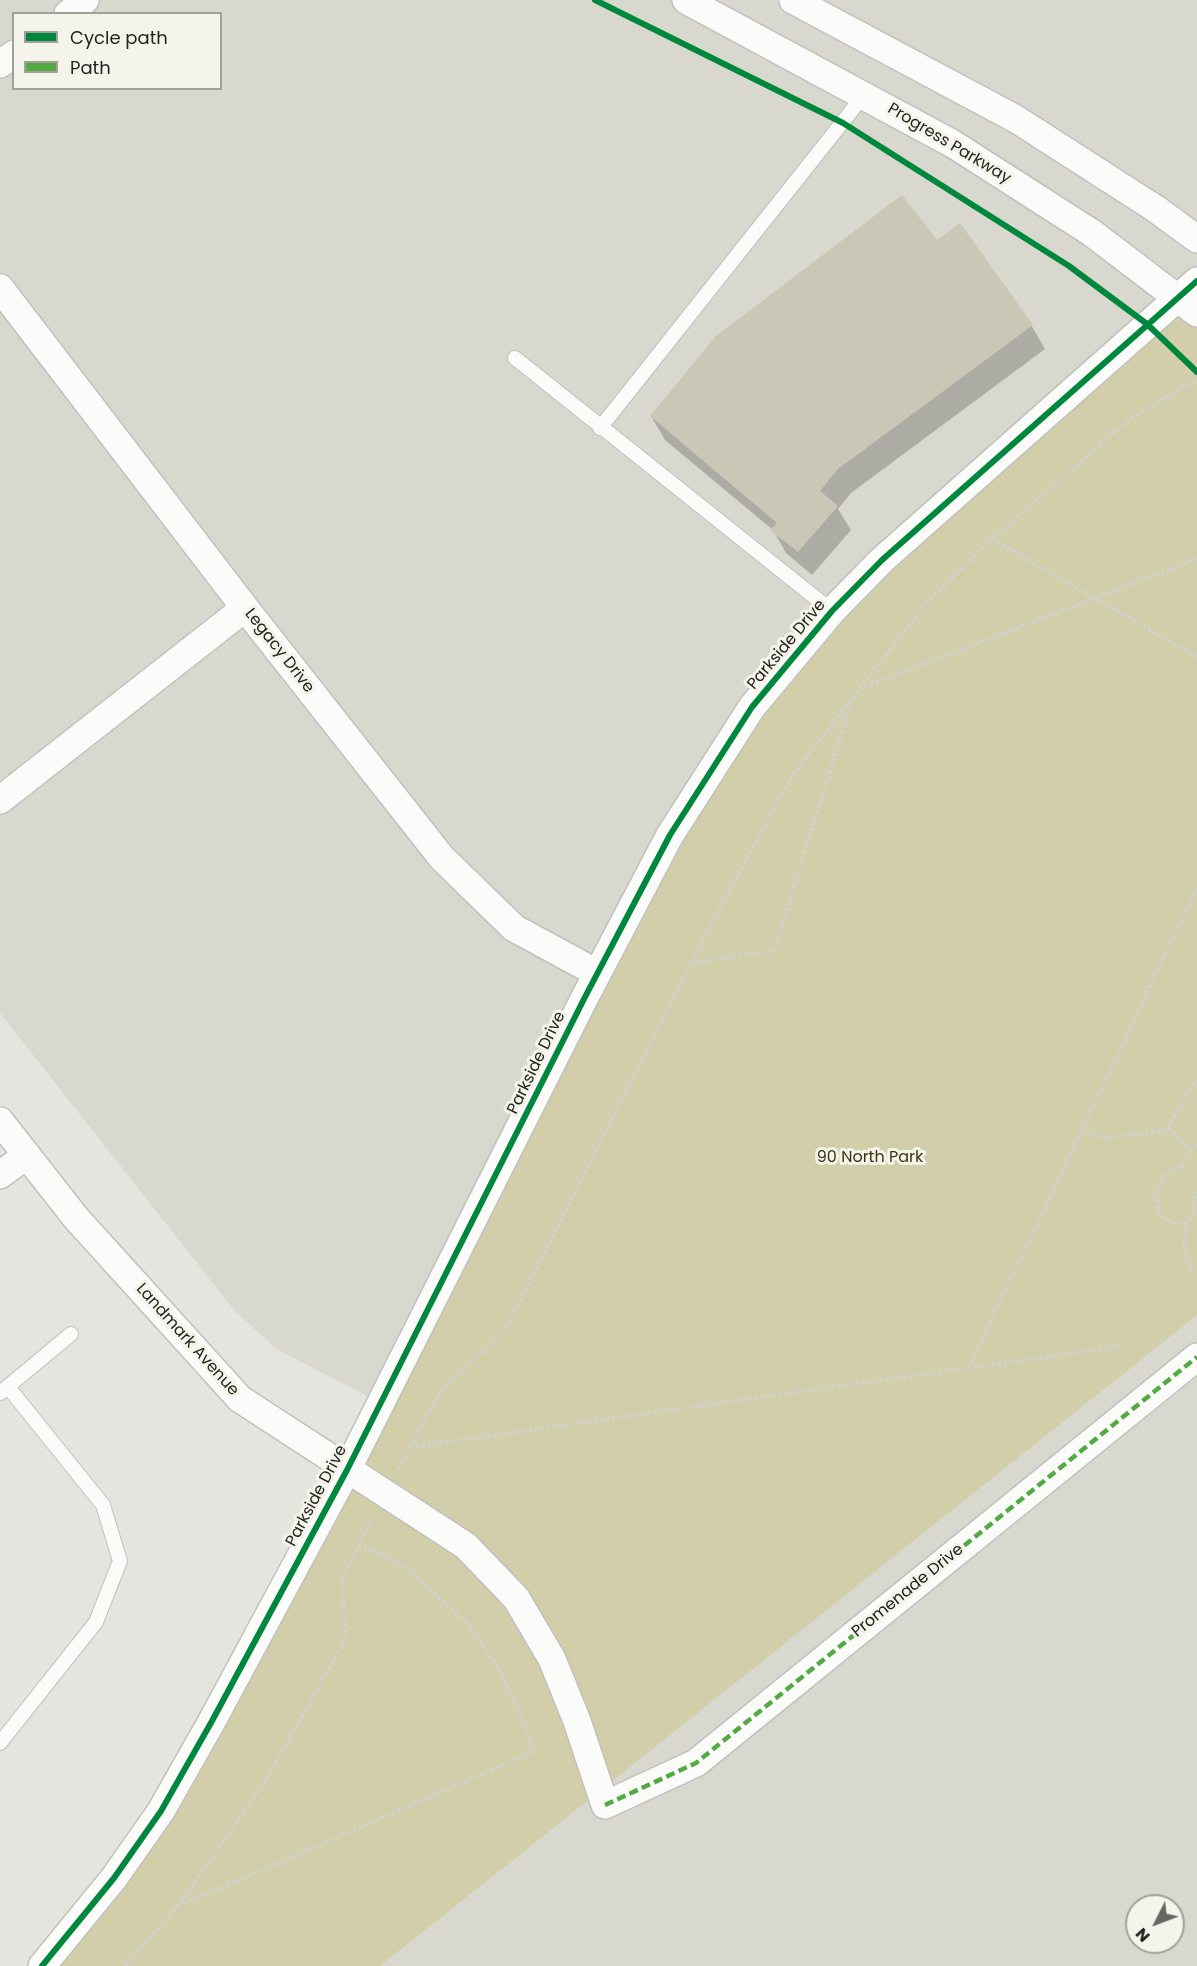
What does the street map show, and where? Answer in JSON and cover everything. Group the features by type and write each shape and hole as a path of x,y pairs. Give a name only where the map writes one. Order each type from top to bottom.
{"street":[{"path":"70,12 85,0"},
{"name":"Progress Parkway","path":"686,0 953,144 1191,297"},
{"path":"793,0 1016,119 1156,209 1197,239"},
{"name":"Legacy Drive","path":"0,288 245,608 442,858 514,928 597,973"},
{"name":"Parkside Drive","path":"42,1966 114,1878 161,1811 347,1470 597,973 670,835 746,717 832,611 882,560 1191,297"},
{"path":"0,800 245,608"},
{"name":"Landmark Avenue","path":"0,1121 76,1218 240,1399 466,1546 516,1598 552,1659 577,1721 605,1805"},
{"path":"0,1175 27,1155"},
{"name":"Promenade Drive","path":"605,1805 696,1763 1197,1357"}],"lane":[{"path":"600,428 864,94"},
{"path":"515,358 832,611"},
{"path":"0,1743 96,1622 120,1561 103,1505 4,1390 71,1334"}],"path":[{"path":"126,1966 181,1902 263,1785 346,1639 342,1579 358,1545 441,1391 505,1331 690,964 783,791 856,691 924,606 992,538 1132,417 1197,380"},
{"path":"992,538 1197,657"},
{"path":"856,691 1197,559"},
{"path":"690,964 774,951 856,691"},
{"path":"968,1368 1197,888"},
{"path":"1082,1128 1102,1138 1164,1131 1197,1080"},
{"path":"1168,1128 1190,1149"},
{"path":"1197,1143 1190,1149 1182,1166 1164,1175 1156,1191 1158,1213 1176,1225 1186,1222 1194,1213 1193,1205 1197,1194"},
{"path":"1186,1222 1184,1248 1193,1275"},
{"path":"410,1447 1124,1346"},
{"path":"181,1902 193,1900 532,1752 519,1711 498,1668 470,1626 413,1573 380,1553 358,1545"}],"shaded area":[{"path":"0,0 1197,0 1197,1966 42,1966 114,1878 381,1403 276,1349 234,1310 0,1013"}],"green space":[{"name":"90 North Park","path":"1179,297 1197,313 1197,1315 380,1966 42,1966 161,1811 670,835 832,611"}],"building":[{"path":"902,195 937,240 960,223 1033,325 838,469 820,491 838,506 798,552 770,530 777,523 650,416 716,336"}],"marked path":[{"path":"605,1805 696,1763 1197,1357"}],"cycle path":[{"path":"595,0 843,123 1069,266 1147,324 1197,372"},
{"path":"42,1966 114,1878 161,1811 212,1721 347,1470 585,997 670,835 752,707 832,611 882,560 1197,281"}]}
